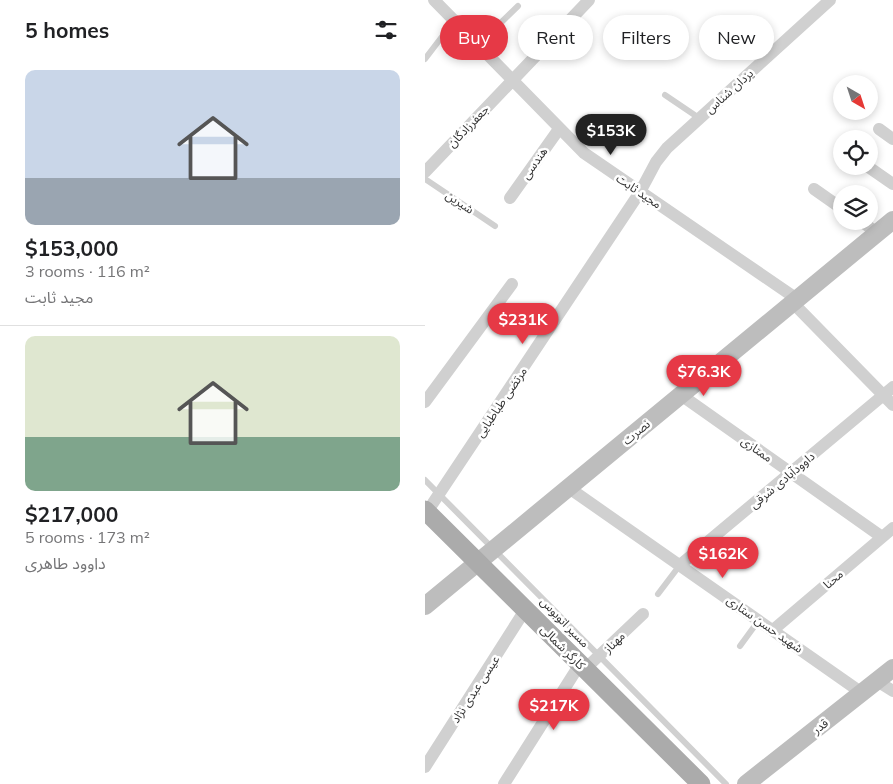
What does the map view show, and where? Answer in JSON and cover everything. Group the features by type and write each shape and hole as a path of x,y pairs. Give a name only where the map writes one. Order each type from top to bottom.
{"main road":[{"name":"نصرت","path":"478,563 893,220"},
{"name":"کارگر شمالی","path":"426,511 525,610 588,663 700,784"},
{"path":"425,606 478,563"},
{"name":"قدر","path":"746,784 893,668"}],"street":[{"name":"مجید ثابت","path":"434,0 448,15"},
{"name":"جعفرزادگان","path":"425,172 589,0"},
{"name":"یزدان شناس","path":"640,192 660,156 699,118 830,0"},
{"name":"مجید ثابت","path":"492,60 559,129 592,159 795,301 888,391 893,405"},
{"name":"هندسی","path":"510,198 559,129"},
{"path":"879,129 893,140"},
{"path":"878,174 893,184"},
{"path":"814,189 833,202"},
{"name":"مرتضی طباطبایی","path":"426,511 640,192"},
{"path":"873,230 877,233"},
{"path":"425,402 512,284"},
{"name":"داوودآبادی شرقی","path":"680,565 888,391"},
{"name":"ممتازی","path":"681,395 882,537"},
{"name":"شهید حسن ستاری","path":"569,488 862,693"},
{"name":"محنا","path":"773,630 893,528"},
{"name":"عیسی عبدی نژاد","path":"425,767 525,610"},
{"name":"مهناز","path":"504,784 588,663 643,614"},
{"path":"877,681 893,691"}],"lane":[{"path":"508,16 518,6"},
{"path":"425,59 440,39"},
{"path":"665,95 699,118"},
{"name":"شیرین","path":"425,179 495,226"},
{"name":"مسیر اتوبوس","path":"425,480 495,549 588,663 726,784"},
{"path":"658,594 680,565"},
{"path":"740,646 759,620"}]}
